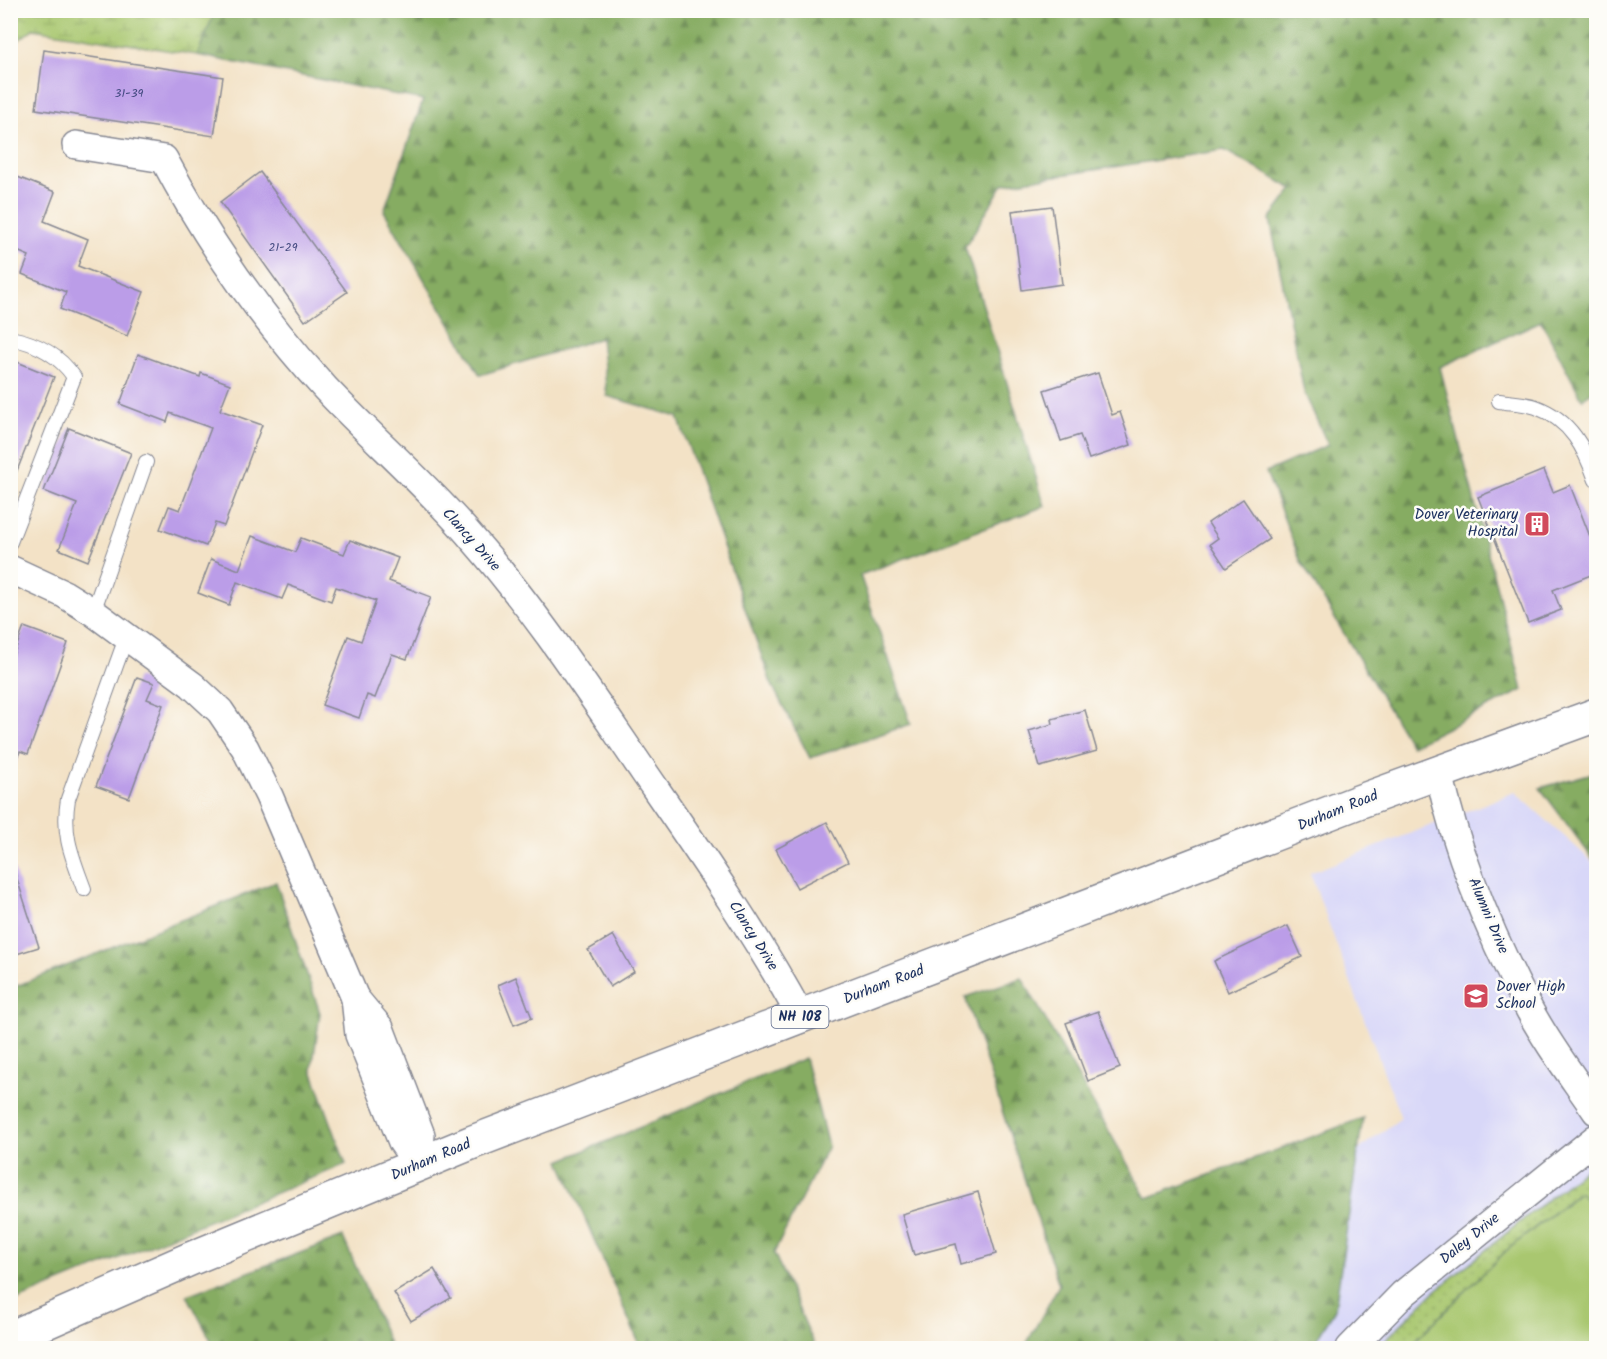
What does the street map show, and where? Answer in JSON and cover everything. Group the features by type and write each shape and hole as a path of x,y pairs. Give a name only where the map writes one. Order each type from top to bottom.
{"main road":[{"name":"Durham Road","path":"10,1338 179,1263 418,1165 1438,773 1596,715"}],"street":[{"name":"Clancy Drive","path":"76,145 164,159 221,256 270,324 324,387 471,536 570,664 722,886 801,1017"},
{"path":"10,569 54,589 93,612 192,684 219,711 245,748 269,796 355,998 359,1035 402,1142 418,1165"},
{"name":"Alumni Drive","path":"1438,773 1450,824 1490,925 1524,998 1596,1111"},
{"name":"Daley Drive","path":"1350,1348 1403,1294 1596,1138"}],"lane":[{"path":"10,338 46,350 64,363 75,377 10,542"},
{"path":"1500,401 1537,408 1565,426 1585,448 1596,480"},
{"path":"93,612 146,462"},
{"path":"84,889 65,837 68,799 127,635"}],"shaded area":[{"name":"Dover High School","path":"1515,792 1596,865 1596,1348 1133,1348 1112,1332 1401,1118 1310,873"}],"green space":[{"path":"11,10 215,11 197,55 33,29 11,46"},
{"path":"215,10 1596,11 1596,389 1582,399 1541,321 1440,367 1523,690 1411,746 1300,560 1266,472 1328,445 1304,392 1270,219 1293,189 1224,150 1003,184 965,247 1045,506 860,575 911,724 810,758 771,683 678,417 607,396 601,338 480,375 384,211 423,100 197,55"},
{"path":"1596,772 1596,863 1540,788"},
{"path":"276,882 320,1013 312,1070 346,1164 11,1303 11,988"},
{"path":"1022,978 1147,1198 1363,1118 1335,1309 1311,1348 1024,1348 1059,1285 965,997"},
{"path":"805,1058 828,1146 774,1253 816,1348 641,1348 560,1161"},
{"path":"1596,1160 1596,1213 1579,1192 1506,1251 1408,1348 1377,1348 1434,1292"},
{"path":"1580,1192 1596,1213 1596,1348 1408,1348 1506,1251"},
{"path":"343,1237 391,1348 215,1348 187,1295"}],"building":[{"path":"44,50 223,77 214,136 36,109"},
{"path":"260,172 347,292 305,321 220,202"},
{"path":"10,174 55,192 44,221 88,239 78,266 144,292 127,336 60,309 66,292 22,274 29,256 10,248 13,227 10,226"},
{"path":"1052,206 1062,284 1022,290 1012,211"},
{"path":"138,354 200,377 201,373 230,384 220,410 262,425 224,526 215,523 206,546 160,529 169,506 180,510 211,428 170,413 167,422 120,404"},
{"path":"10,359 54,377 11,486 10,486"},
{"path":"1098,373 1112,415 1120,412 1131,445 1089,459 1080,435 1061,441 1044,390"},
{"path":"69,428 131,453 88,561 59,549 77,504 44,491"},
{"name":"Dover Veterinary Hospital","path":"1544,470 1553,492 1570,485 1596,552 1596,573 1553,590 1561,610 1528,623 1478,497"},
{"path":"1243,499 1270,539 1226,568 1210,544 1218,538 1208,523"},
{"path":"252,536 295,552 301,538 344,554 350,540 398,558 389,581 431,597 407,659 392,654 375,698 367,695 359,718 322,705 348,636 361,641 376,601 336,587 331,601 288,585 282,599 237,582 229,605 198,593 211,559 239,570"},
{"path":"24,627 68,643 28,754 20,751 11,778 10,664"},
{"path":"137,677 154,683 147,699 163,705 129,798 96,786"},
{"path":"1085,710 1097,751 1040,767 1029,731 1053,724 1052,719"},
{"path":"827,822 848,862 797,888 776,849"},
{"path":"10,857 39,947 10,956"},
{"path":"1288,926 1302,957 1228,992 1214,961"},
{"path":"613,935 634,972 610,987 588,950"},
{"path":"516,977 532,1018 514,1025 498,985"},
{"path":"1098,1011 1120,1068 1088,1081 1066,1023"},
{"path":"978,1192 996,1254 961,1264 956,1244 914,1255 902,1214"},
{"path":"434,1269 451,1298 411,1321 394,1293"}],"place":[{"name":"Dover Veterinary Hospital","path":"1537,524"},
{"name":"Dover High School","path":"1476,996"}]}
